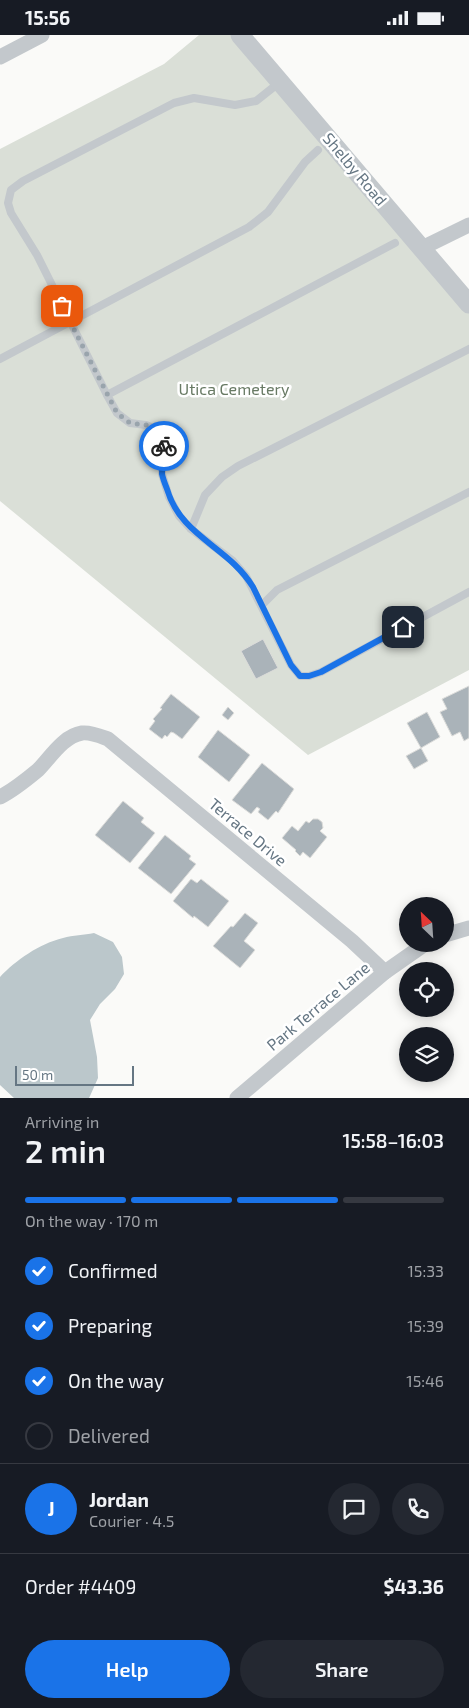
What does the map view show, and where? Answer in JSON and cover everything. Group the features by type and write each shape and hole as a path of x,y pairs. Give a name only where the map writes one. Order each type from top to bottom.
{"street":[{"path":"0,57 42,35"},
{"name":"Shelby Road","path":"240,35 469,304"},
{"path":"422,248 469,225"},
{"name":"Terrace Drive","path":"0,797 38,769 68,739 81,733 96,734 108,739 352,941 385,972"},
{"path":"454,932 469,928"},
{"name":"Park Terrace Lane","path":"237,1098 385,972 412,953"}],"lane":[{"path":"280,82 256,101 235,105 194,98 174,103 23,181 11,190 8,203 11,213 38,255 70,323 117,413 130,423 158,429 164,441 162,474 169,497 179,516 191,529 240,568 253,587 291,665 300,676 309,676 321,672 469,592"},
{"path":"0,359 249,227 268,212 305,163 318,150"},
{"path":"107,395 395,243"},
{"path":"191,529 205,495 222,477 238,466 469,349"},
{"path":"262,605 277,590 469,493"}],"green space":[{"name":"Utica Cemetery","path":"199,35 240,35 469,304 469,670 308,755 0,501 0,149 164,64"}],"shaded area":[{"path":"94,933 113,942 122,957 124,974 115,989 100,1004 90,1020 97,1057 98,1078 90,1096 89,1098 14,1098 0,1085 0,977 21,959 45,944 67,937"}],"building":[{"path":"263,639 278,668 256,679 241,651"},
{"path":"469,686 469,738 464,741 460,732 452,736 440,712 447,709 442,699"},
{"path":"171,694 200,717 182,739 171,732 162,739 149,729 155,721 153,719"},
{"path":"228,707 234,713 228,720 222,715"},
{"path":"427,712 440,737 421,748 407,723"},
{"path":"218,730 250,755 229,782 198,757"},
{"path":"421,748 428,761 414,769 406,756"},
{"path":"262,763 294,789 278,813 276,811 268,820 258,812 260,809 257,807 251,814 232,800"},
{"path":"123,801 144,818 141,822 155,833 130,863 95,835"},
{"path":"313,819 318,819 322,822 323,828 320,831 327,837 310,858 303,852 300,856 282,838 292,826 298,831 306,821 309,823"},
{"path":"165,835 191,856 189,859 196,864 171,894 138,868"},
{"path":"191,879 197,883 201,879 229,901 208,927 194,916 193,918 173,901"},
{"path":"245,913 258,923 244,941 255,950 240,968 213,946"}],"way so far":[{"path":"62,306 117,413 130,423 158,429 164,441 164,446"}],"route":[{"path":"164,446 162,474 169,497 179,516 191,529 233,561 246,576 291,665 300,676 309,676 321,672 403,627"}]}
